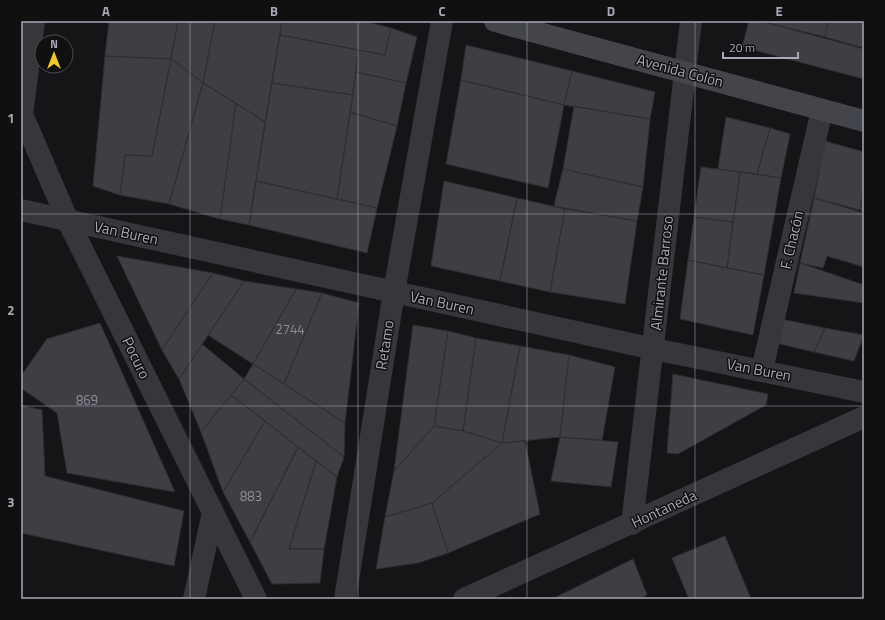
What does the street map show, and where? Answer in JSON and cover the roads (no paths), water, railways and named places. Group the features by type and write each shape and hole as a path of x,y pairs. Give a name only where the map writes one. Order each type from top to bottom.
{"main road":[{"name":"Avenida Colón","path":"495,21 864,121"}],"street":[{"path":"22,119 34,21"},
{"name":"Retamo","path":"345,599 394,292 442,21"},
{"name":"Almirante Barroso","path":"632,524 654,349 684,72 691,21"},
{"name":"F. Chacón","path":"762,370 822,110"},
{"name":"Pocuro","path":"22,119 68,221 256,599"},
{"name":"Van Buren","path":"21,210 654,349 864,392"},
{"name":"Hontaneda","path":"464,599 632,524 864,417"},
{"path":"194,599 213,512"}]}
